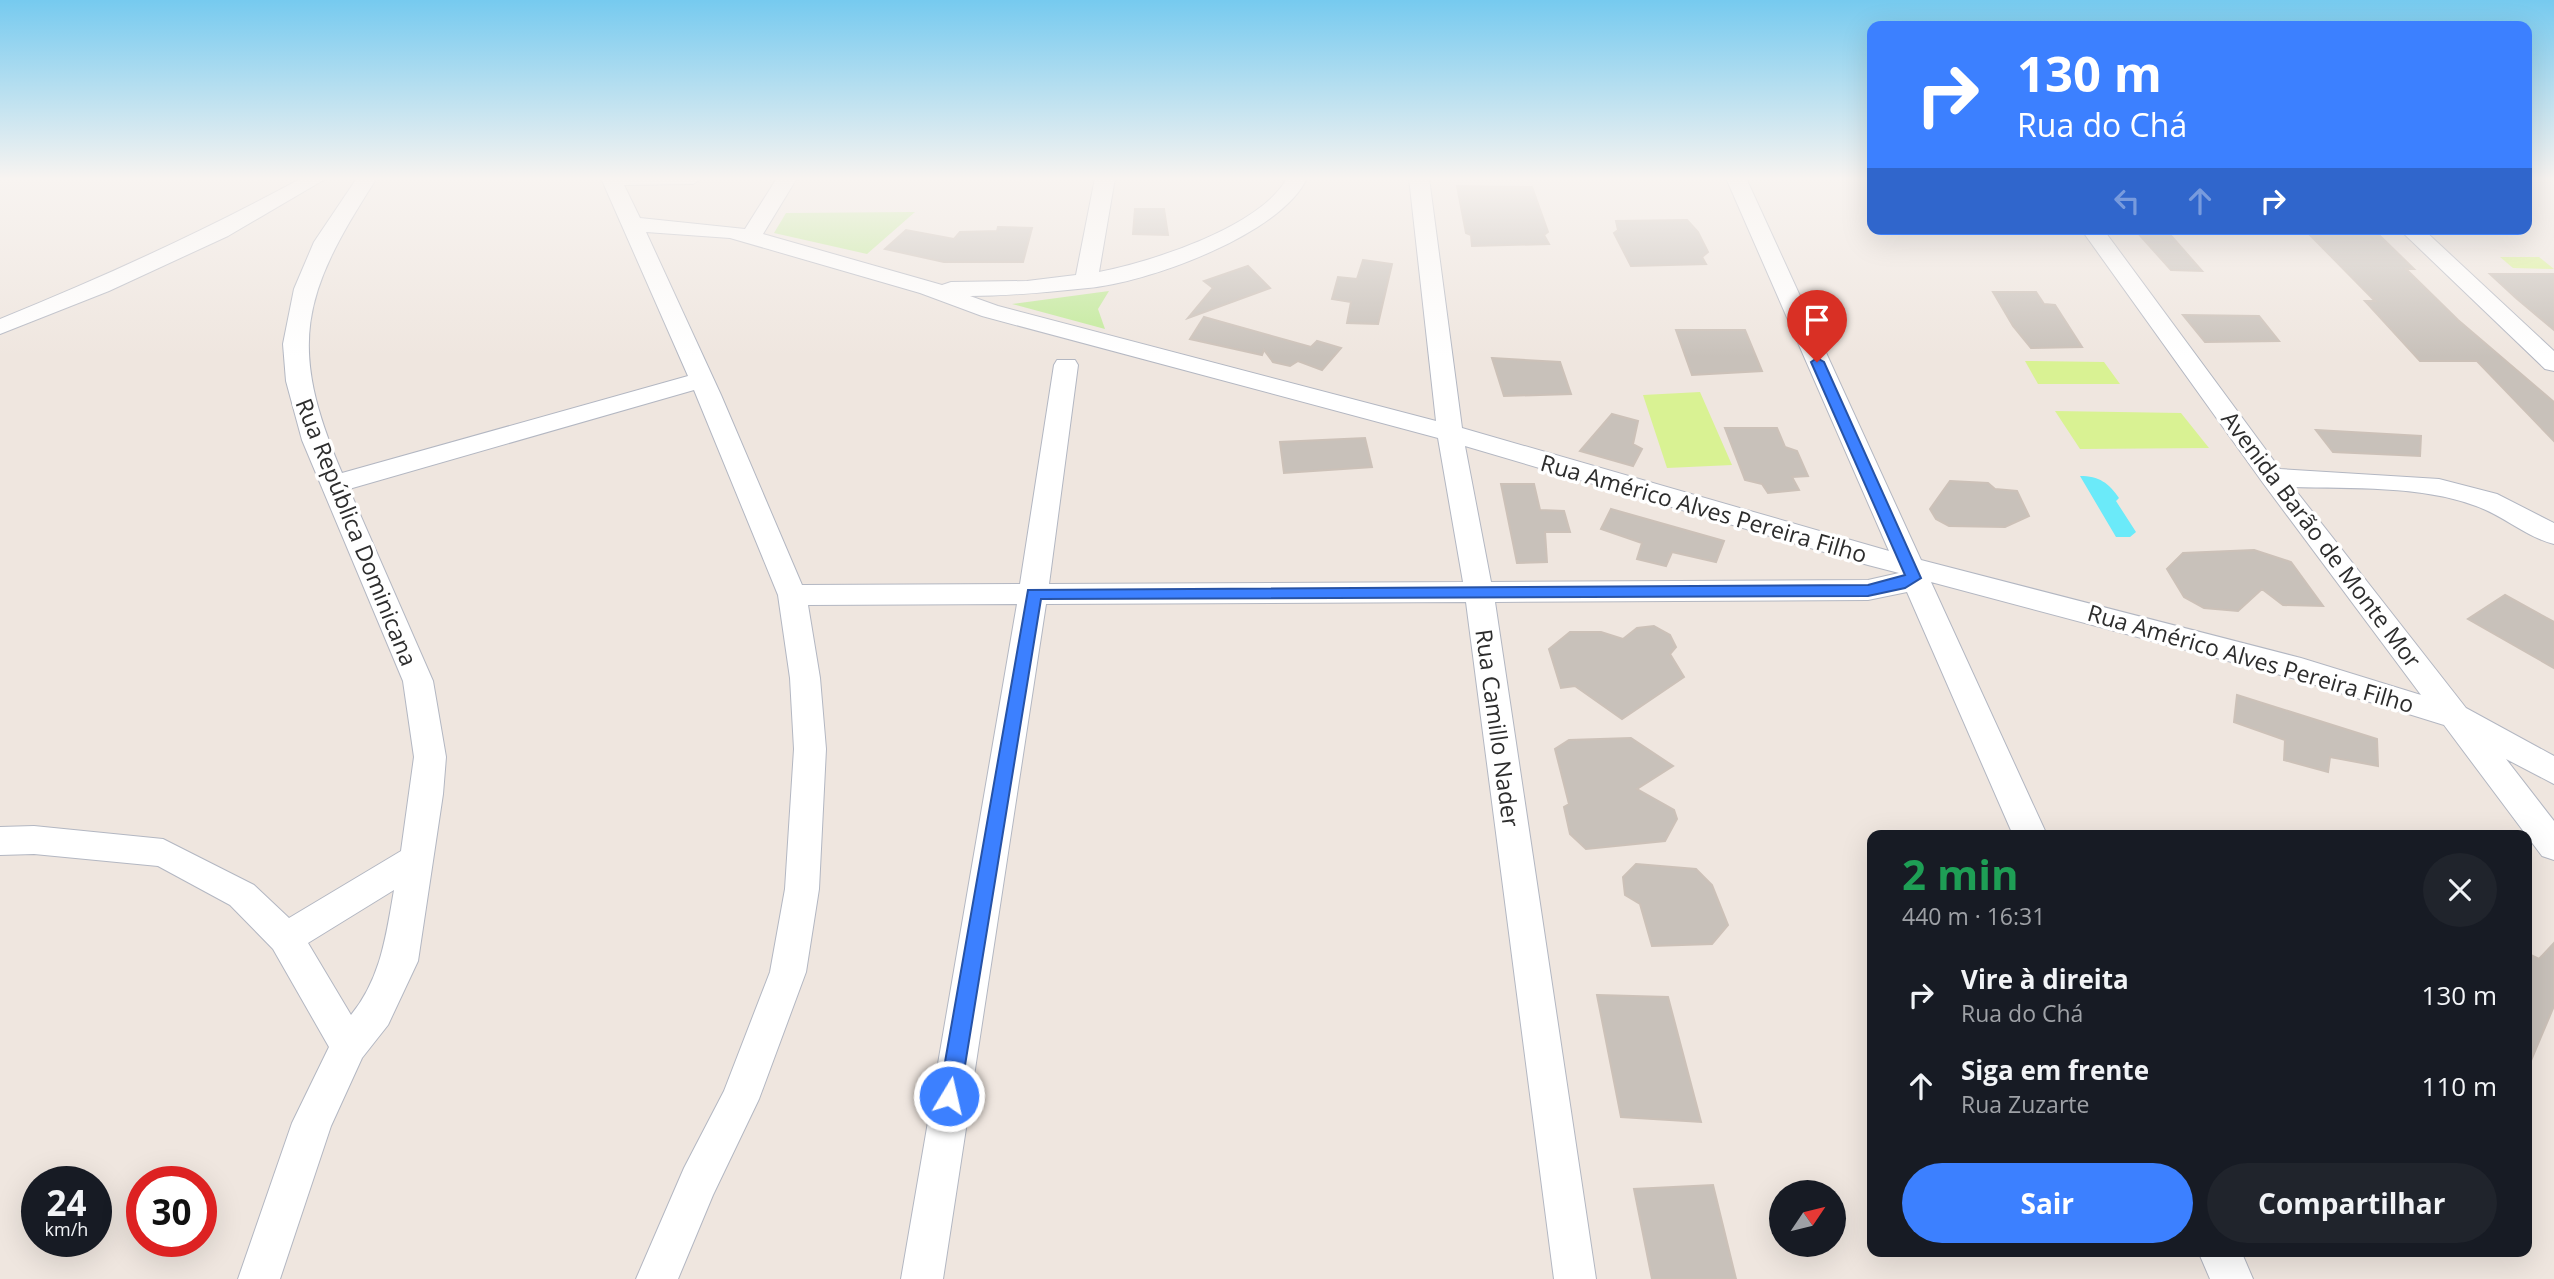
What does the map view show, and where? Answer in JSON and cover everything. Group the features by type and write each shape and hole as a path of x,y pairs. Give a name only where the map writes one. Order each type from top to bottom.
{"street":[{"path":"0,327 101,286 206,238"},
{"name":"Rua República Dominicana","path":"259,1279 312,1123 349,1046 375,1013 400,961 430,757 418,681 301,399 295,344 304,289 328,238"},
{"path":"637,238 792,595 805,678 810,749 802,889 788,971 740,1099 698,1182 657,1279"},
{"path":"745,238 928,288 1010,302 1151,268 1224,238"},
{"path":"1086,282 1093,238"},
{"name":"Rua Camillo Nader","path":"1426,238 1450,433 1479,594 1575,1279"},
{"path":"1763,238 2028,830"},
{"name":"Avenida Barão de Monte Mor","path":"2098,238 2272,477 2459,718 2554,846"},
{"path":"2419,238 2554,364"},
{"name":"Rua Américo Alves Pereira Filho","path":"1010,302 1911,572 2301,669 2459,718 2554,771"},
{"path":"922,1279 943,1136 1034,594 1066,365"},
{"path":"335,484 701,380"},
{"path":"2272,477 2435,488 2464,493 2488,500 2554,535"},
{"path":"792,595 1479,594 1868,590 1890,587 1911,572"},
{"path":"0,841 34,840 163,853 243,895 286,938 349,1046"},
{"path":"286,938 415,860"},
{"path":"2223,1257 2232,1279"}],"green space":[{"path":"795,238 886,238 867,254"},
{"path":"2500,257 2539,257 2554,269 2513,268"},
{"path":"1109,291 1098,309 1105,329 1012,304"},
{"path":"2025,361 2104,362 2120,384 2038,384"},
{"path":"1700,392 1732,465 1667,468 1643,395"},
{"path":"2055,411 2181,413 2209,448 2080,449"}],"water":[{"path":"2080,476 2098,479 2111,488 2136,532 2130,537 2116,537"}],"building":[{"path":"898,238 1029,238 1023,262 944,262 885,249"},
{"path":"1471,238 1545,238 1549,244 1472,246"},
{"path":"1616,238 1701,238 1708,252 1702,257 1706,264 1631,266"},
{"path":"2142,238 2173,238 2202,271 2171,270"},
{"path":"2313,238 2382,238 2414,269 2406,269 2458,320 2554,402 2554,441 2477,361 2420,361 2365,301 2375,301"},
{"path":"1363,260 1392,264 1378,324 1347,323 1351,302 1332,299 1338,277 1357,279"},
{"path":"1248,266 1270,288 1188,318 1213,288 1204,281"},
{"path":"2490,274 2554,274 2554,330 2516,298"},
{"path":"1993,292 2036,292 2044,304 2055,305 2082,347 2031,348 2013,326"},
{"path":"2183,315 2259,316 2279,341 2205,342"},
{"path":"1204,317 1311,347 1317,341 1341,348 1322,370 1298,361 1290,366 1273,362 1264,350 1262,355 1190,339"},
{"path":"1676,330 1745,330 1762,371 1692,375"},
{"path":"1492,358 1560,362 1571,394 1504,396"},
{"path":"1612,414 1638,421 1633,444 1642,449 1633,466 1580,451"},
{"path":"1725,428 1777,428 1785,447 1797,451 1808,476 1792,477 1799,490 1768,493 1762,484 1745,480"},
{"path":"2316,430 2421,436 2420,456 2333,452"},
{"path":"1365,438 1372,467 1284,473 1280,442"},
{"path":"1950,481 1988,483 1995,489 2017,491 2029,516 2005,527 1949,526 1936,519 1930,509"},
{"path":"1501,484 1534,484 1540,510 1564,511 1570,532 1545,532 1547,562 1517,563"},
{"path":"1611,509 1724,541 1716,562 1672,552 1666,566 1637,559 1642,543 1601,529"},
{"path":"2254,550 2291,562 2323,606 2283,605 2262,589 2238,611 2204,608 2184,597 2167,569 2183,553"},
{"path":"2505,595 2554,622 2554,668 2468,619"},
{"path":"1654,626 1670,635 1676,647 1670,654 1684,677 1622,719 1575,686 1561,688 1549,649 1570,632 1601,632 1623,639 1637,628"},
{"path":"2237,695 2377,739 2378,766 2330,757 2328,772 2284,760 2285,740 2234,722"},
{"path":"1631,738 1673,766 1637,789 1674,810 1677,819 1665,841 1586,849 1570,834 1564,807 1569,804 1555,749 1569,740"},
{"path":"1636,864 1696,869 1712,885 1728,925 1712,944 1652,946 1640,904 1625,895 1623,877"},
{"path":"2554,943 2554,1006 2532,1058 2532,956 2539,959"},
{"path":"1597,995 1668,997 1701,1122 1621,1117"},
{"path":"1713,1185 1736,1279 1652,1279 1634,1189"}],"route":[{"path":"949,1096 1034,594 1145,596 1868,590 1900,584 1914,578 1817,362"}]}
